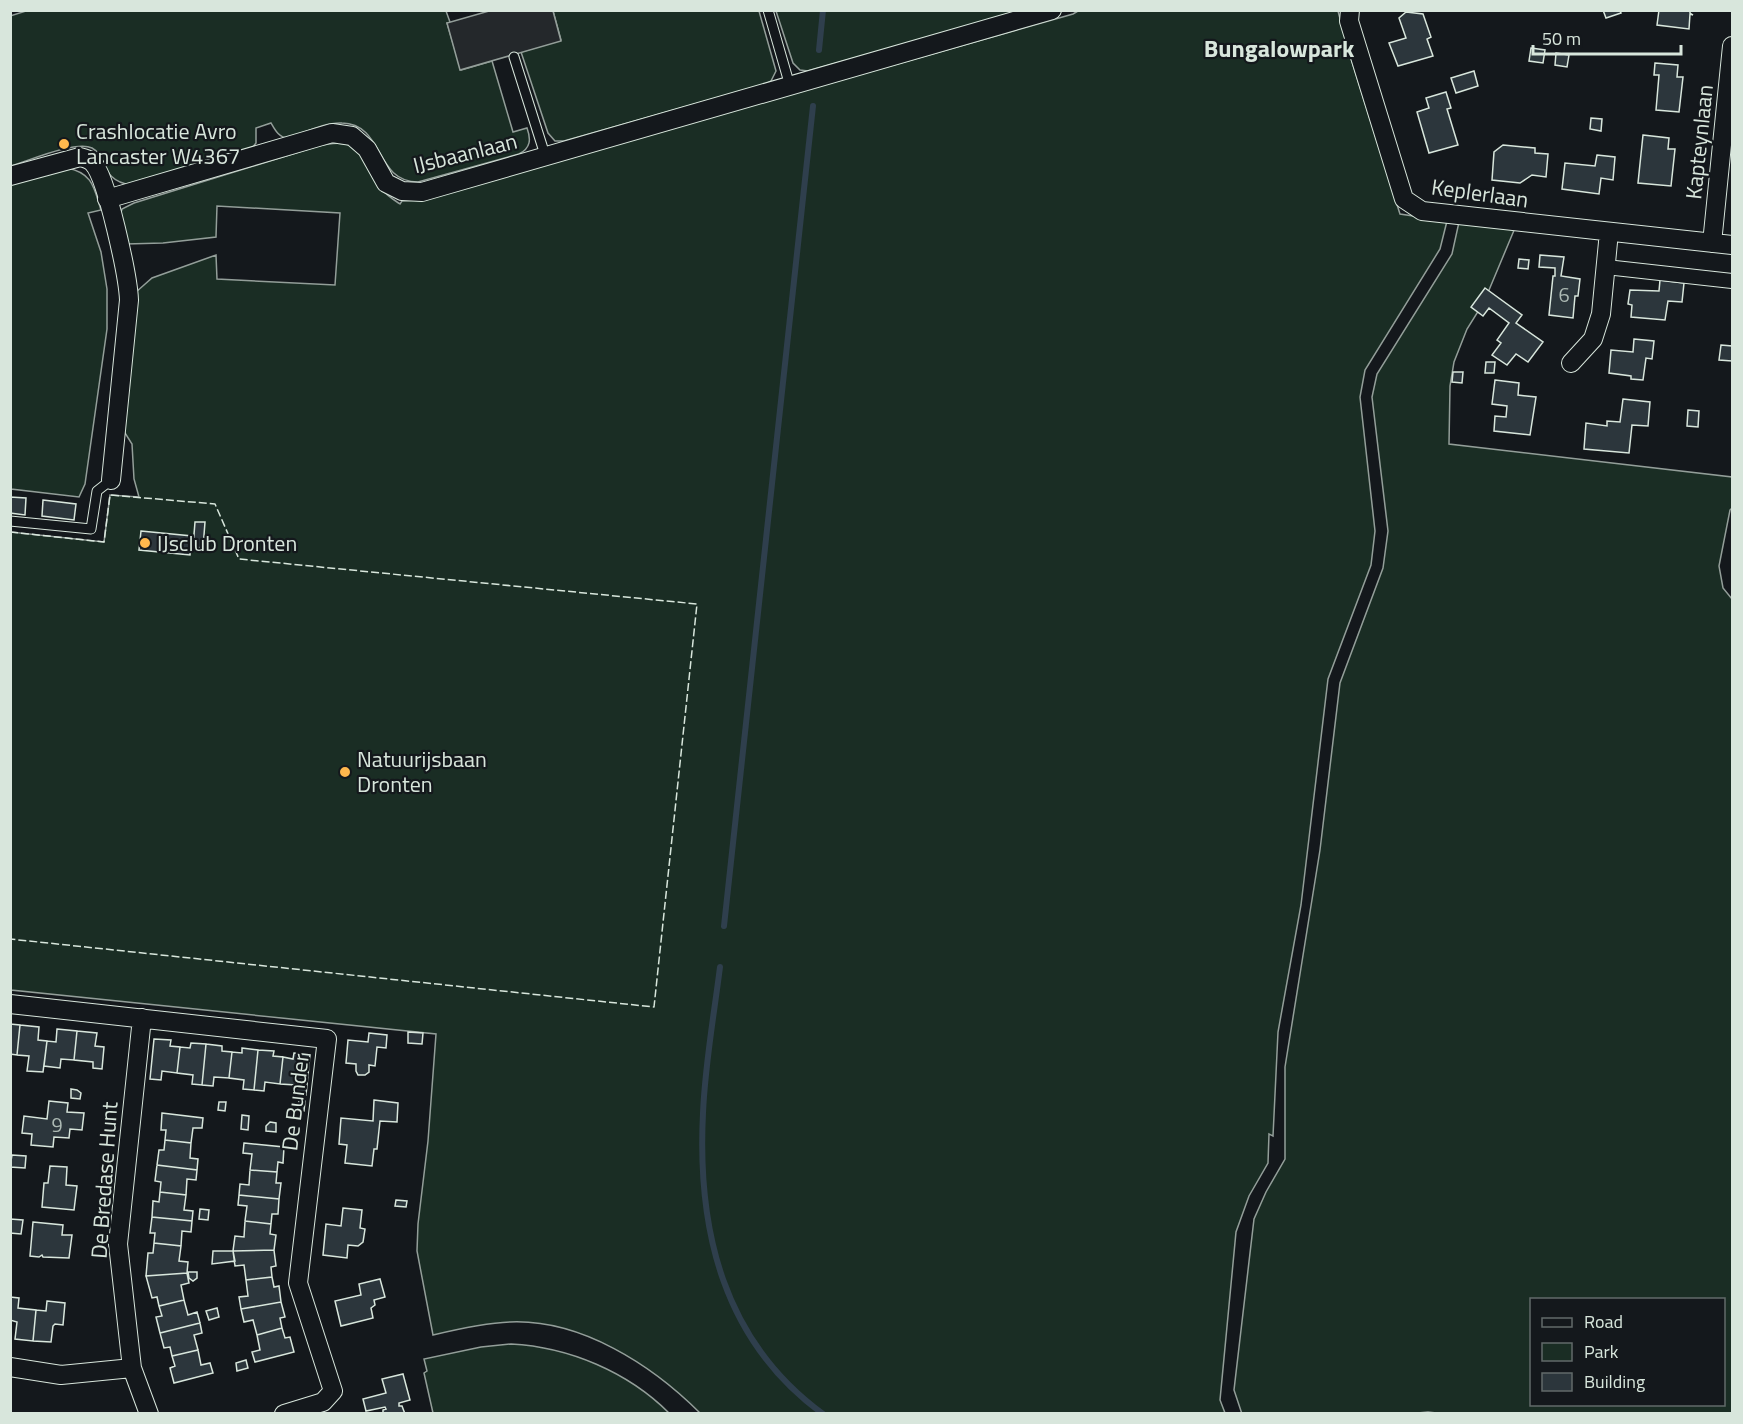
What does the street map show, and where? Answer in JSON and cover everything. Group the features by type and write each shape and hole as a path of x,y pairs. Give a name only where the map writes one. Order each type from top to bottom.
{"street":[{"name":"IJsbaanlaan","path":"108,199 332,133 352,136 367,150 386,183 402,191 422,192 1052,10"},
{"name":"Keplerlaan","path":"1350,10 1349,21 1404,199 1422,211 1732,245"},
{"name":"Kapteynlaan","path":"1712,243 1732,46"},
{"path":"10,176 80,157 91,161 96,168 108,199 129,282 111,480"},
{"path":"1571,363 1593,339 1601,314 1609,232"},
{"path":"1606,267 1732,281"},
{"name":"De Bunder","path":"10,1004 327,1038 298,1283 333,1391 323,1402 284,1413"},
{"name":"De Bredase Hunt","path":"142,1018 118,1244 132,1368 149,1413"},
{"path":"10,1367 61,1375 132,1368"}],"lane":[{"path":"768,10 790,86"},
{"name":"IJsbaanlaan","path":"514,57 546,158"},
{"path":"10,521 91,529 97,491 111,480"}],"green space":[{"path":"29,10 446,11 450,22 447,23 461,70 492,61 513,132 527,128 529,143 526,149 519,154 418,182 404,180 394,173 366,133 356,126 342,123 322,126 285,138 276,131 271,123 256,128 256,143 253,147 131,185 114,178 97,152 85,146 64,149 11,166 10,16"},
{"path":"553,11 759,11 776,71 771,81 766,84 564,141 555,141 548,133 521,52 561,40"},
{"path":"776,11 1022,11 808,71 800,70 793,63"},
{"path":"1078,11 1338,11 1400,214 1447,221 1440,249 1365,370 1360,397 1375,531 1371,565 1328,679 1301,905 1278,1032 1273,1136 1269,1134 1268,1163 1249,1196 1236,1232 1220,1400 1225,1413 700,1413 681,1395 638,1362 614,1348 563,1328 537,1323 510,1322 481,1325 433,1335 417,1251 436,1034 11,990 11,532 104,542 110,495 139,497 134,479 132,444 125,433 123,421 136,292 152,278 216,255 217,279 335,285 340,213 217,206 216,237 163,243 126,244 120,216 122,209 134,203 315,147 343,143 352,146 358,152 384,191 400,204 402,201 418,200"},
{"path":"67,168 76,170 87,178 101,210 88,213 101,252 107,289 107,329 85,484 79,497 11,489 11,184"},
{"path":"1459,222 1515,228 1484,302 1467,329 1454,362 1450,386 1449,444 1732,477 1732,508 1719,566 1723,588 1732,599 1732,1413 1242,1414 1234,1390 1254,1219 1285,1159 1285,1067 1320,850 1340,683 1383,568 1388,531 1372,397 1377,374 1452,254"},
{"path":"511,1344 554,1350 596,1364 635,1385 669,1413 433,1413 424,1373 427,1371 424,1359 481,1347"}],"shaded area":[{"path":"489,11 553,11 561,41 460,70 447,23"}],"building":[{"path":"1603,10 1620,10 1621,13 1606,18"},
{"path":"1659,10 1690,10 1693,15 1690,14 1689,29 1657,25"},
{"path":"1406,12 1423,14 1431,37 1427,39 1433,56 1398,66 1389,43 1406,38 1399,18"},
{"path":"1531,48 1545,50 1543,63 1529,61"},
{"path":"1556,53 1569,55 1567,67 1555,65"},
{"path":"1655,63 1678,65 1677,77 1683,77 1679,112 1656,110 1659,75 1654,75"},
{"path":"1474,71 1478,86 1456,93 1451,78"},
{"path":"1446,92 1451,108 1447,109 1458,145 1429,153 1417,112 1429,108 1426,98"},
{"path":"1591,118 1602,119 1601,131 1590,129"},
{"path":"1643,135 1669,138 1668,149 1675,149 1671,186 1638,183"},
{"path":"1503,145 1535,148 1535,153 1548,154 1546,177 1532,175 1520,183 1492,180 1494,152"},
{"path":"1597,155 1615,157 1613,180 1601,178 1599,194 1562,189 1565,163 1595,166"},
{"path":"1540,255 1564,257 1561,276 1580,279 1578,296 1575,296 1573,318 1549,315 1555,268 1539,267"},
{"path":"1519,259 1529,260 1528,269 1518,268"},
{"path":"1660,280 1684,283 1682,302 1668,301 1665,320 1631,317 1632,305 1628,304 1630,290 1659,291"},
{"path":"1485,288 1522,315 1516,323 1543,342 1528,362 1516,354 1507,365 1492,355 1501,343 1497,340 1509,323 1489,308 1483,316 1471,307"},
{"path":"1634,339 1654,341 1652,359 1646,358 1643,380 1609,373 1611,350 1633,352"},
{"path":"1721,345 1732,346 1732,361 1719,360"},
{"path":"1486,362 1495,362 1494,373 1485,373"},
{"path":"1453,372 1463,372 1462,383 1452,382"},
{"path":"1495,380 1519,383 1518,395 1536,397 1530,435 1494,431 1495,416 1506,417 1507,406 1492,404"},
{"path":"1623,399 1650,402 1648,426 1632,425 1629,453 1584,449 1586,423 1607,426 1607,421 1620,422"},
{"path":"1688,410 1699,411 1698,427 1687,426"},
{"path":"10,497 26,498 25,515 10,513"},
{"path":"43,500 76,504 74,520 42,516"},
{"path":"195,522 205,522 203,548 193,547"},
{"path":"141,531 192,536 190,555 139,550"},
{"path":"10,1024 20,1025 17,1055 10,1054"},
{"path":"20,1025 39,1027 38,1040 47,1041 43,1072 27,1071 29,1056 17,1055"},
{"path":"57,1029 77,1031 74,1060 61,1059 60,1068 44,1066 47,1041 56,1042"},
{"path":"77,1031 97,1033 95,1046 104,1047 102,1069 93,1068 93,1062 74,1060"},
{"path":"408,1032 423,1033 422,1044 408,1043"},
{"path":"369,1033 387,1035 386,1048 377,1047 375,1066 369,1065 369,1072 365,1075 358,1075 356,1064 346,1063 348,1040 368,1042"},
{"path":"154,1039 171,1040 170,1046 180,1047 177,1073 162,1071 161,1080 150,1079"},
{"path":"191,1043 206,1044 202,1085 192,1084 193,1075 177,1073 180,1047 190,1048"},
{"path":"206,1044 222,1046 222,1051 232,1052 229,1078 214,1077 213,1086 202,1085"},
{"path":"242,1048 258,1050 254,1090 243,1089 244,1080 229,1078 232,1052 242,1053"},
{"path":"258,1050 274,1051 273,1056 283,1057 280,1084 265,1082 264,1091 254,1090"},
{"path":"294,1053 310,1055 306,1095 295,1094 296,1085 280,1084 283,1057 293,1059"},
{"path":"71,1089 81,1093 80,1099 71,1098"},
{"path":"299,1100 305,1101 304,1111 298,1110"},
{"path":"374,1100 398,1103 397,1122 380,1121 377,1149 374,1149 372,1166 345,1163 347,1145 339,1144 341,1118 373,1121"},
{"path":"49,1101 68,1103 67,1112 84,1113 82,1130 70,1129 69,1138 54,1137 53,1147 31,1145 32,1134 22,1133 24,1116 47,1119"},
{"path":"219,1102 226,1102 225,1111 218,1110"},
{"path":"162,1113 203,1118 202,1128 193,1128 191,1143 165,1140 166,1130 161,1130"},
{"path":"242,1115 249,1116 248,1130 241,1129"},
{"path":"270,1122 276,1123 276,1132 266,1131 266,1126"},
{"path":"165,1140 191,1143 190,1158 198,1159 197,1170 157,1165 159,1150 164,1150"},
{"path":"244,1143 284,1147 283,1163 278,1162 277,1172 250,1170 252,1154 243,1153"},
{"path":"12,1155 26,1156 25,1168 10,1167"},
{"path":"157,1165 197,1170 196,1180 187,1179 186,1195 160,1192 161,1182 155,1181"},
{"path":"50,1166 67,1167 66,1185 77,1186 74,1210 42,1207 44,1183 48,1183"},
{"path":"250,1170 277,1172 276,1183 281,1183 279,1199 239,1195 240,1184 249,1185"},
{"path":"160,1192 186,1195 184,1210 193,1211 192,1221 152,1217 153,1201 159,1202"},
{"path":"239,1195 279,1199 278,1214 272,1214 271,1224 245,1221 247,1206 238,1205"},
{"path":"396,1200 407,1201 406,1207 395,1206"},
{"path":"343,1208 362,1210 360,1228 365,1229 363,1242 358,1246 348,1245 347,1258 323,1255 326,1224 341,1226"},
{"path":"200,1209 209,1210 208,1220 199,1219"},
{"path":"152,1217 192,1221 191,1232 182,1231 181,1246 154,1243 155,1233 150,1233"},
{"path":"10,1219 23,1220 21,1234 10,1233"},
{"path":"245,1221 271,1224 270,1234 276,1235 274,1250 233,1251 235,1236 244,1237"},
{"path":"33,1222 63,1225 62,1235 72,1235 69,1258 30,1256"},
{"path":"154,1243 181,1246 179,1261 188,1262 187,1273 146,1276 148,1253 153,1253"},
{"path":"274,1250 276,1266 271,1267 272,1277 246,1280 244,1265 235,1266 233,1251"},
{"path":"213,1251 233,1251 235,1261 212,1264"},
{"path":"188,1272 197,1272 197,1278 193,1281 189,1278"},
{"path":"187,1273 189,1283 181,1285 184,1300 159,1306 157,1297 152,1298 146,1276"},
{"path":"272,1277 274,1287 279,1286 281,1302 241,1309 239,1297 248,1296 246,1280"},
{"path":"380,1279 385,1297 374,1300 375,1305 371,1308 373,1318 341,1326 335,1301 361,1295 359,1284"},
{"path":"10,1297 19,1298 18,1308 36,1310 33,1341 15,1339 17,1322 10,1320"},
{"path":"184,1300 188,1315 197,1312 200,1323 160,1333 156,1317 162,1316 159,1306"},
{"path":"47,1301 65,1303 63,1325 53,1326 51,1342 33,1341 36,1310 46,1311"},
{"path":"281,1302 285,1317 280,1318 282,1328 257,1335 253,1320 244,1322 241,1309"},
{"path":"217,1308 219,1317 209,1320 206,1311"},
{"path":"200,1323 202,1333 194,1335 198,1350 172,1356 170,1347 164,1348 160,1333"},
{"path":"282,1328 285,1338 290,1337 294,1352 255,1362 252,1352 260,1350 257,1335"},
{"path":"198,1350 201,1365 210,1363 213,1373 174,1383 170,1368 175,1366 172,1356"},
{"path":"246,1360 248,1368 237,1371 236,1363"},
{"path":"403,1374 410,1400 399,1403 405,1414 383,1414 385,1407 366,1411 363,1399 386,1393 382,1379"}],"waterway":[{"path":"819,50 823,10"},
{"path":"724,926 813,106"},
{"path":"720,967 703,1113 702,1157 705,1199 712,1240 723,1280 740,1318 761,1353 789,1385 823,1414"}],"fence":[{"path":"10,532 104,542 110,495 215,504 239,559 697,604 654,1007 10,939"}],"place":[{"name":"Crashlocatie Avro Lancaster W4367","path":"64,144"},
{"name":"IJsclub Dronten","path":"145,543"},
{"name":"Natuurijsbaan Dronten","path":"345,772"}],"district":[{"name":"Bungalowpark","path":"1279,48"}]}
